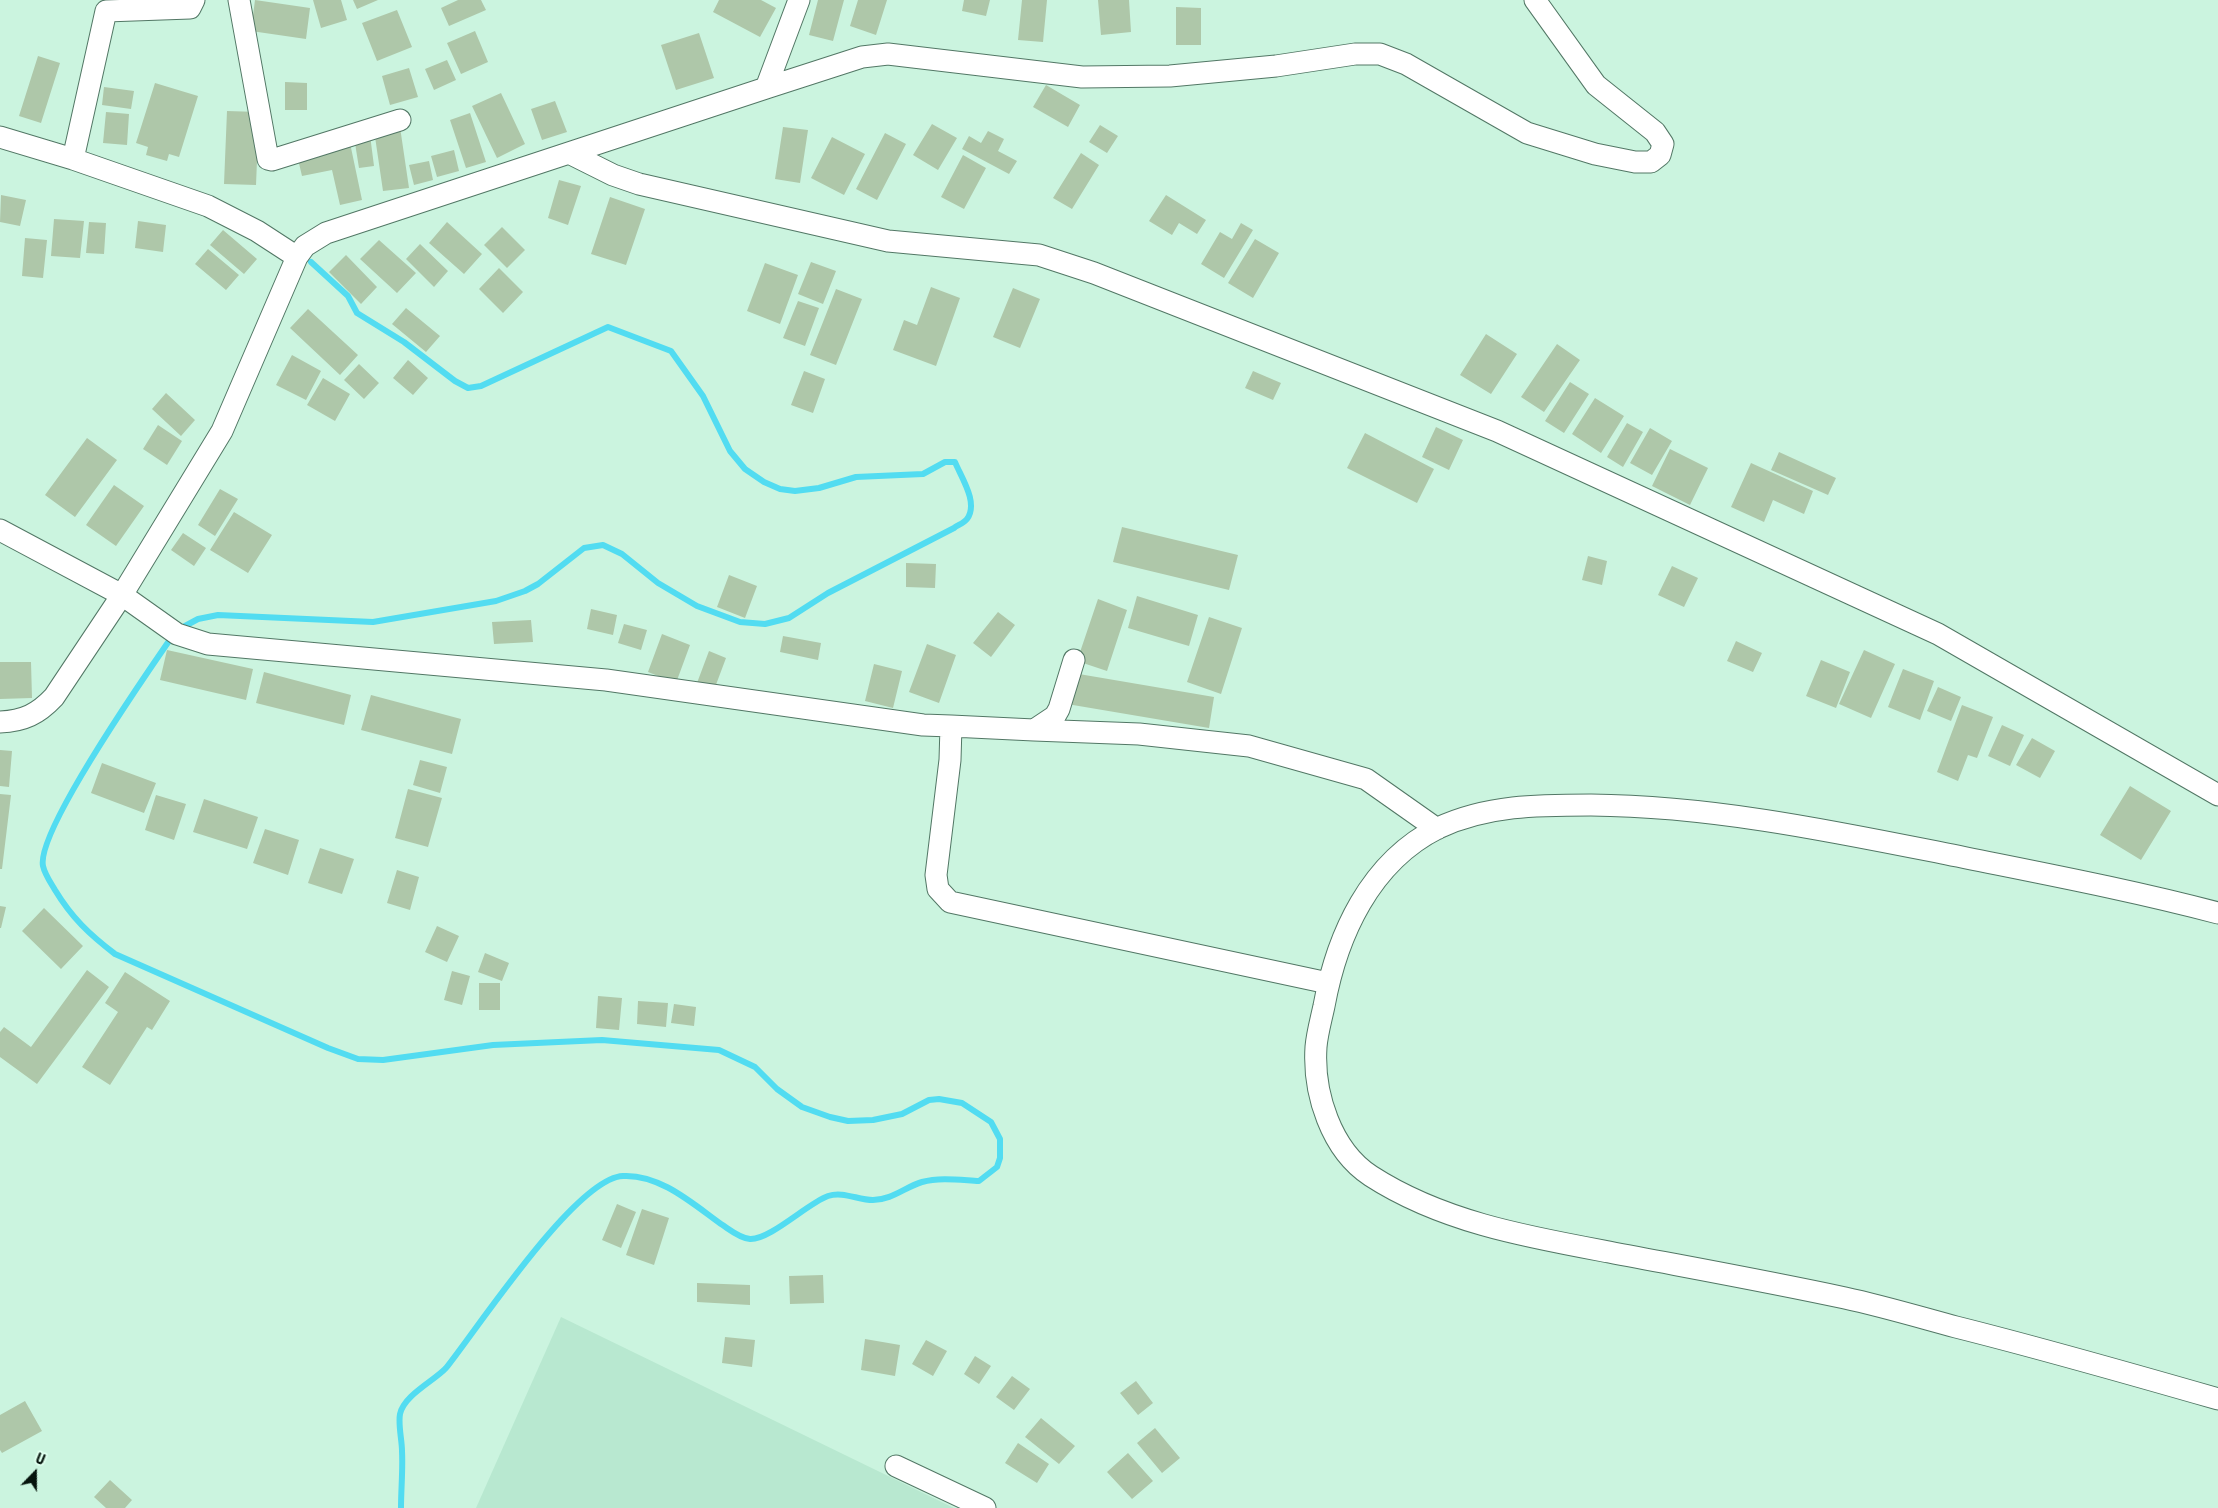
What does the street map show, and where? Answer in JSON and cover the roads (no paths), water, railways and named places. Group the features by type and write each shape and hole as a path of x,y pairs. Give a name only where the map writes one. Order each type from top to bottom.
{"street":[{"path":"74,159 106,11 190,8 194,0"},
{"path":"238,0 268,158 272,160 400,120"},
{"path":"766,88 799,0"},
{"path":"0,722 26,718 42,710 54,697 122,594 222,431 297,258 305,246 326,233 862,57 888,54 1082,77 1170,76 1276,66 1355,54 1380,54 1406,64 1526,132 1595,154 1635,162 1650,162 1660,155 1663,144 1655,132 1596,85 1535,0"},
{"path":"0,136 74,159 208,206 257,231 297,258"},
{"path":"569,153 613,175 639,184 860,235 888,241 1039,255 1094,273 1496,431 1938,634 2218,795"},
{"path":"0,530 122,594 177,634 208,644 606,680 924,725 1139,734 1248,746 1366,779 1437,829"},
{"path":"1034,730 1054,716 1059,709 1074,660"},
{"path":"951,726 950,760 936,875 938,889 950,902 1328,983"},
{"path":"2218,913 2138,892 1815,828 1648,806 1540,805 1478,812 1437,829 1404,849 1383,869 1364,895 1340,948 1328,983 1316,1048 1318,1087 1325,1114 1339,1141 1363,1170 1373,1178 1420,1202 1509,1233 1852,1299 2057,1353 2218,1399"},
{"path":"896,1466 985,1508"}],"waterway":[{"path":"185,626 198,619 218,615 373,622 496,601 525,591 538,584 584,548 603,545 622,554 658,583 697,606 740,622 765,624 789,618 828,593 954,528 966,520 970,513 971,505 968,490 955,462 945,462 923,474 856,477 819,488 795,491 780,489 764,482 745,469 730,451 703,396 671,351 608,327 481,386 468,388 455,381 404,342 357,313 348,296 311,262"},
{"path":"169,641 138,686 73,789 56,821 45,848 43,866 48,879 61,900 82,925 115,954 328,1048 358,1059 383,1060 493,1045 602,1040 719,1050 755,1067 777,1089 802,1107 830,1117 848,1121 873,1120 902,1114 929,1100 939,1099 962,1103 991,1122 1000,1139 1000,1158 997,1167 979,1181 929,1180 892,1196 873,1200 845,1195 828,1196 768,1234 750,1239 734,1233 687,1199 650,1180 623,1176 603,1183 580,1201 555,1227 504,1290 446,1368 413,1395 403,1407 400,1414 402,1447 401,1508"}]}
